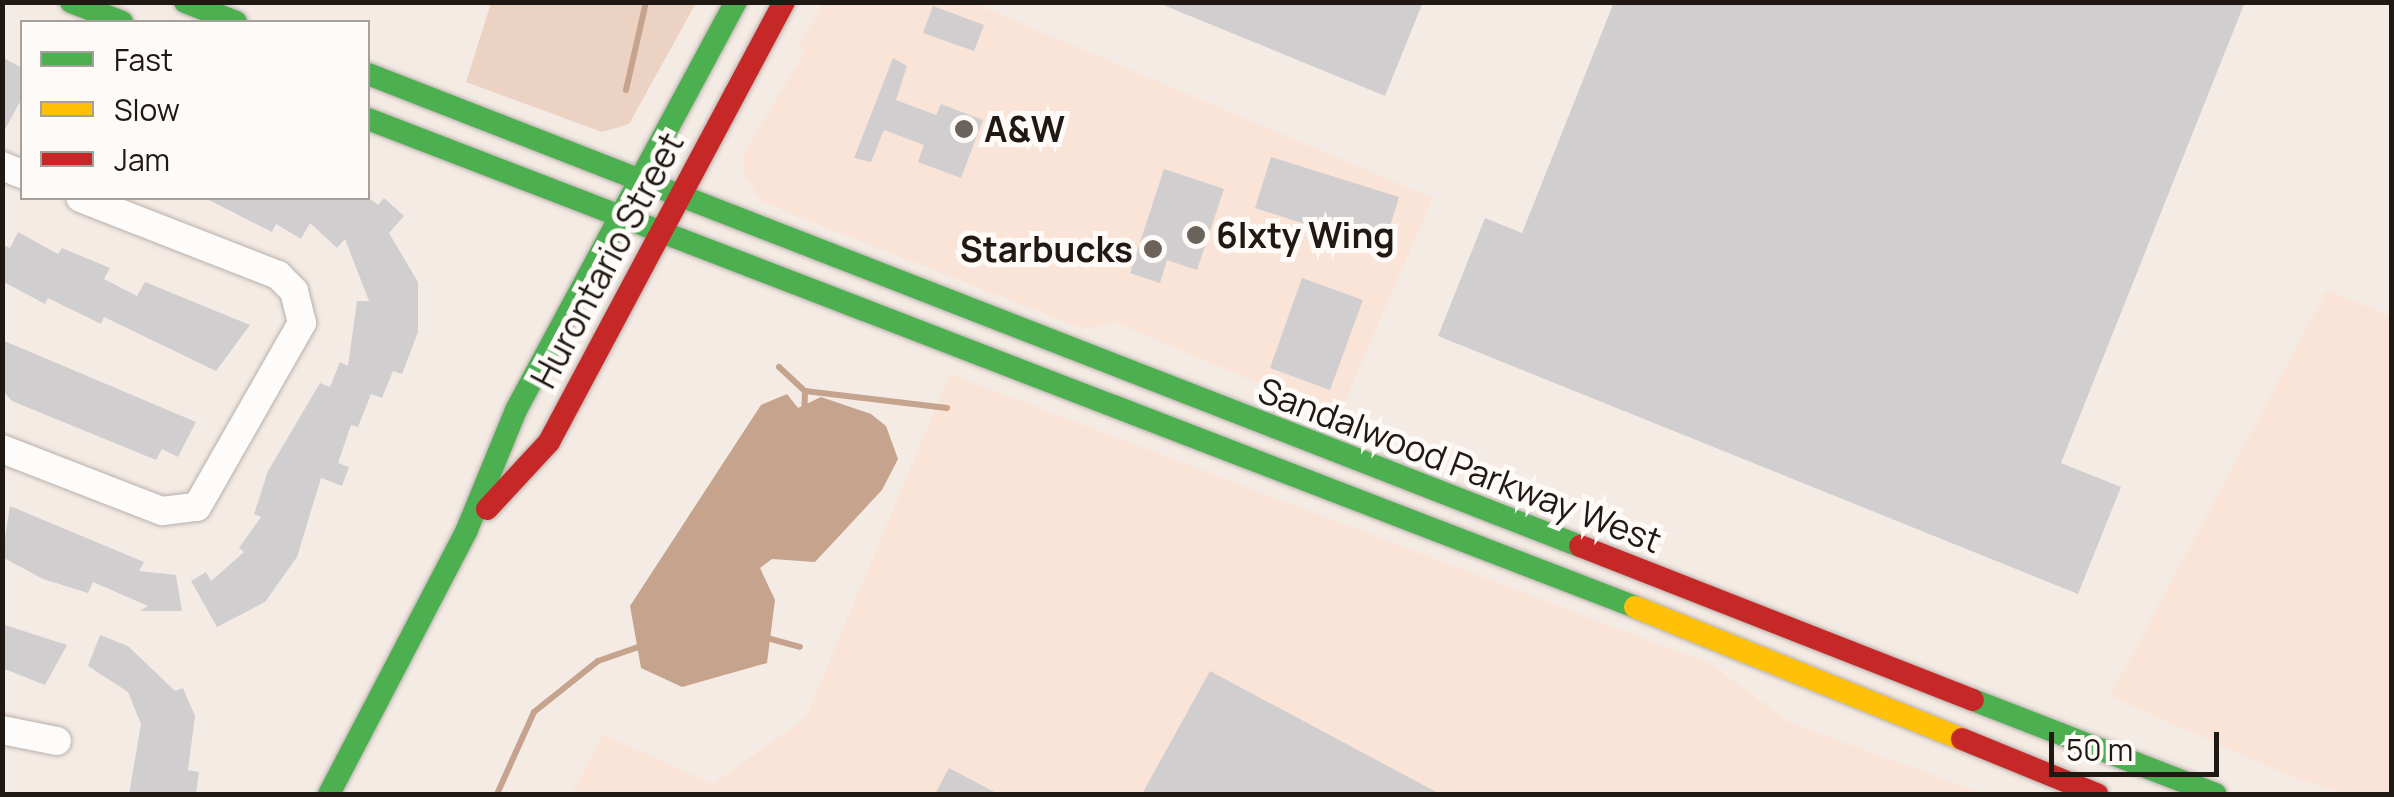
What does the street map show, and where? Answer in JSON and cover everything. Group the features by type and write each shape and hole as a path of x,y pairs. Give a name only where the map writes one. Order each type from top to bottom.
{"main road":[{"path":"71,2 117,20"},
{"path":"185,2 231,20"},
{"name":"Hurontario Street","path":"329,794 466,532 516,410 736,2"},
{"name":"Hurontario Street","path":"466,532 549,442 784,2"},
{"name":"Sandalwood Parkway West","path":"370,75 2215,794"},
{"name":"Sandalwood Parkway West","path":"370,120 1690,628 2097,794"}],"street":[{"path":"2,448 162,511 198,507 302,323 294,292 278,275 86,200"},
{"path":"2,730 57,741"}],"shaded area":[{"path":"491,2 696,3 629,124 602,132 466,82"},
{"path":"823,2 973,3 1433,198 1338,417 1114,322 1083,329 762,202 744,174 744,153 805,51 799,47"},
{"path":"2327,290 2391,316 2391,794 2344,794 2289,776 2110,696"},
{"path":"950,374 1711,664 1791,723 1985,794 572,794 603,734 713,784 806,717"},
{"path":"787,394 798,408 821,397 871,414 886,426 898,459 882,490 815,562 772,559 760,568 775,600 767,663 682,687 641,668 630,606 761,405"}],"building":[{"path":"1156,2 1423,2 1385,96"},
{"path":"1614,2 2245,2 2061,463 2121,487 2078,594 1438,336 1485,218 1522,233"},
{"path":"933,6 984,25 974,51 923,33"},
{"path":"2,57 20,67 20,102 2,135"},
{"path":"893,58 907,66 896,100 936,115 941,104 983,120 961,178 918,162 924,145 884,130 871,162 854,158"},
{"path":"1271,157 1399,197 1383,249 1255,208"},
{"path":"1164,169 1224,189 1197,270 1167,260 1160,283 1130,273"},
{"path":"384,198 404,216 389,233 418,282 418,332 402,374 393,371 382,398 371,394 358,427 351,425 338,463 349,467 342,486 321,478 297,557 265,602 217,627 191,581 206,572 211,581 244,552 239,548 261,517 254,514 268,471 320,383 330,387 340,362 348,366 357,301 369,301 345,239 337,248 310,223 301,239 276,224 272,232 209,200 370,199 378,205"},
{"path":"18,232 58,254 62,248 110,268 104,279 137,296 145,282 250,325 216,371 104,317 101,324 48,298 45,304 2,281 2,244 10,248"},
{"path":"1302,278 1363,300 1330,390 1270,368"},
{"path":"2,340 196,422 178,457 162,449 156,460 12,401 2,390"},
{"path":"10,506 144,562 139,571 176,575 182,611 140,611 148,606 93,582 88,593 43,579 2,557"},
{"path":"2,624 67,645 45,685 2,668"},
{"path":"100,635 128,646 175,691 183,688 195,716 188,770 199,772 196,794 129,794 141,724 128,692 88,666"},
{"path":"1210,671 1440,794 1142,794"},
{"path":"949,768 998,794 935,794"}],"waterway":[{"path":"626,90 646,2"},
{"path":"779,367 805,391 804,414"},
{"path":"805,391 947,408"},
{"path":"767,638 800,647"},
{"path":"497,794 534,712 598,661 641,646"}],"traffic: fast":[{"path":"71,2 117,20"},
{"path":"185,2 231,20"},
{"path":"329,794 466,532 516,410 736,2"},
{"path":"370,75 1580,546"},
{"path":"370,120 1635,607"},
{"path":"1973,700 2215,794"}],"traffic: slow":[{"path":"1635,607 1962,739"}],"traffic: jam":[{"path":"487,509 549,442 784,2"},
{"path":"1580,546 1973,700"},
{"path":"1962,739 2097,794"}],"place":[{"name":"A&W","path":"964,129"},
{"name":"6Ixty Wing","path":"1196,235"},
{"name":"Starbucks","path":"1153,249"}]}
